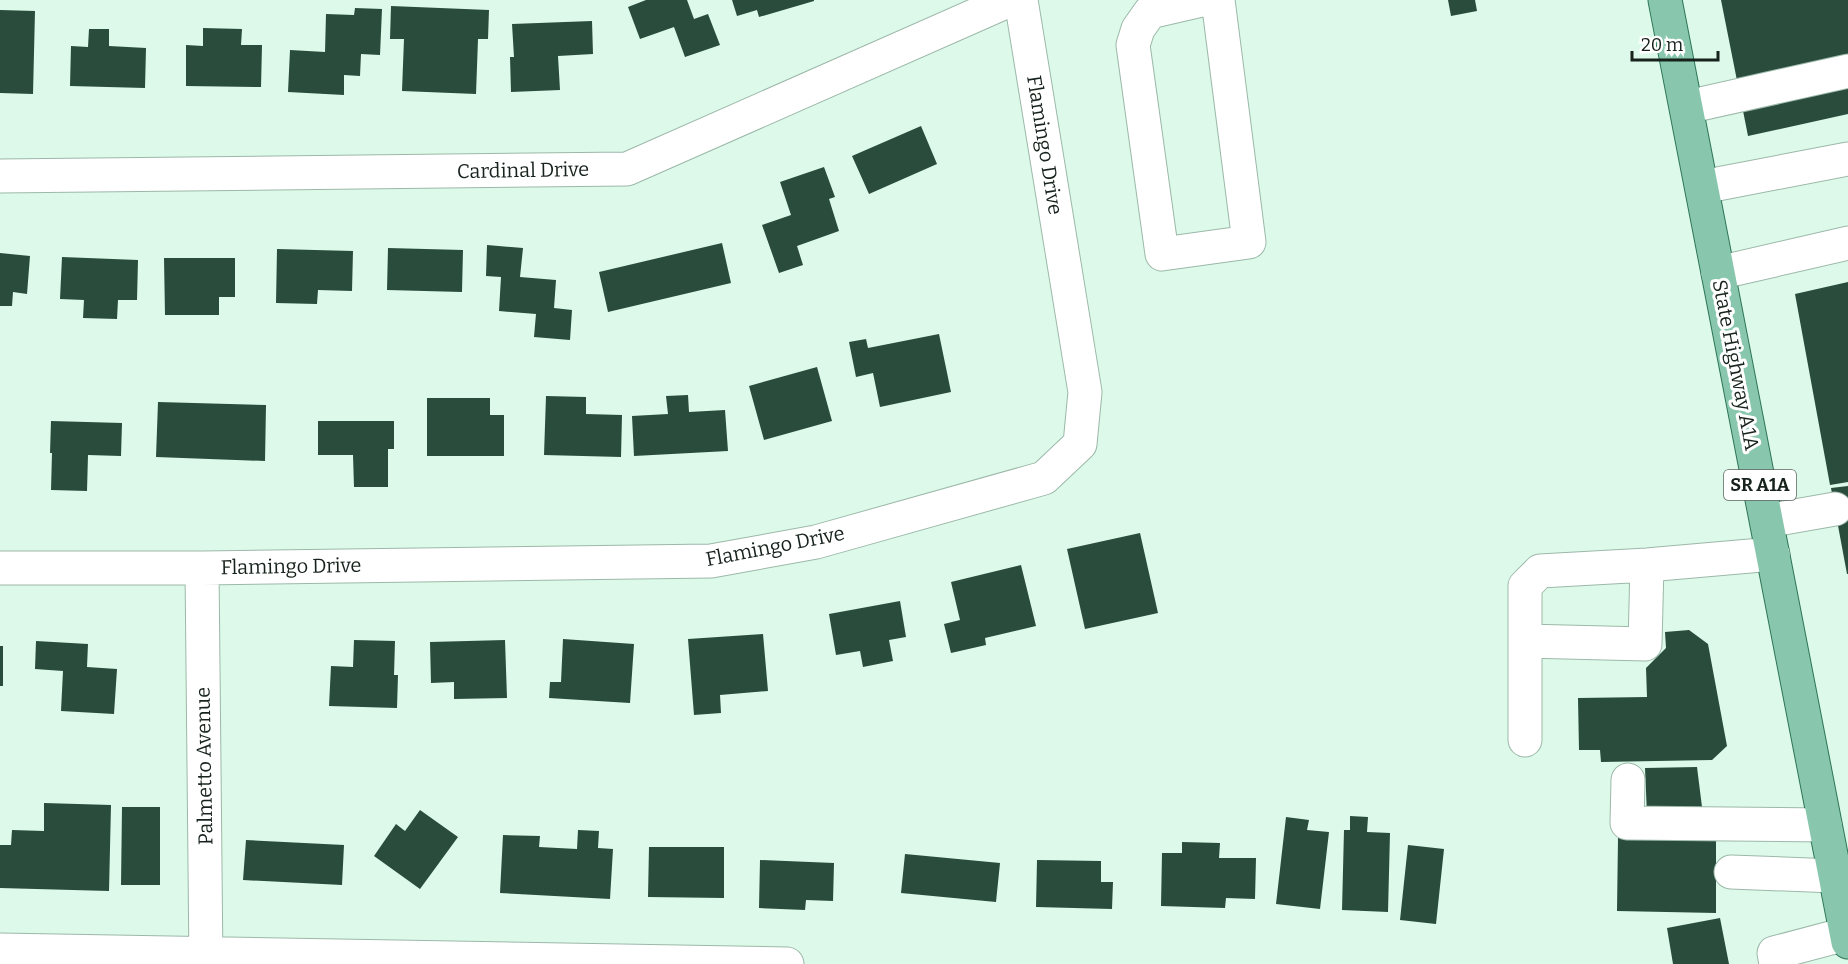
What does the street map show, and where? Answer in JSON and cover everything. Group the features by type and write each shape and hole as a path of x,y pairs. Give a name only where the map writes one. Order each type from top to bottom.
{"main road":[{"name":"State Highway A1A","path":"1665,0 1847,938"}],"street":[{"name":"Cardinal Drive","path":"0,176 627,169 1010,0"},
{"name":"Flamingo Drive","path":"0,568 202,568 711,561 816,542 1044,478 1080,444 1085,392 1021,0"},
{"path":"1202,0 1150,12 1138,29 1133,45 1162,254 1249,242 1218,0"},
{"path":"1687,107 1848,71"},
{"path":"1702,187 1848,159"},
{"path":"1718,273 1848,243"},
{"path":"1767,521 1835,509"},
{"path":"1525,740 1525,586 1540,571 1647,565 1773,554"},
{"path":"1525,641 1645,644 1647,565"},
{"name":"Palmetto Avenue","path":"202,568 206,959"},
{"path":"1628,780 1627,823 1826,825"},
{"path":"1731,872 1835,876"},
{"path":"1776,964 1774,953 1847,938"},
{"path":"0,950 206,959 787,964"}],"building":[{"path":"646,0 687,0 694,19 708,14 720,45 685,57 674,27 640,39 628,7"},
{"path":"732,0 814,1 759,17 757,10 737,16"},
{"path":"1448,0 1475,0 1477,11 1451,16"},
{"path":"1721,0 1848,0 1848,114 1748,136"},
{"path":"391,6 489,10 488,39 478,39 476,94 402,91 404,39 390,39"},
{"path":"355,8 382,9 380,55 361,54 360,76 344,75 344,95 288,92 290,50 325,52 326,14 354,15"},
{"path":"0,10 35,11 33,94 0,93"},
{"path":"592,21 593,54 558,56 560,90 511,92 510,57 514,57 512,24"},
{"path":"203,28 242,29 241,45 262,45 261,87 186,86 186,45 203,46"},
{"path":"89,29 109,29 109,46 146,48 145,88 70,86 71,46 88,47"},
{"path":"921,126 937,164 869,194 852,156"},
{"path":"824,167 835,197 829,199 839,231 797,246 803,265 779,273 762,225 791,215 780,182"},
{"path":"722,243 731,283 608,312 599,272"},
{"path":"487,245 523,248 520,277 556,280 554,308 572,310 570,340 534,337 536,314 499,311 501,277 486,276"},
{"path":"388,248 463,250 462,292 387,290"},
{"path":"277,249 353,251 352,291 318,290 317,304 276,303"},
{"path":"0,253 30,256 27,294 13,292 12,306 0,306"},
{"path":"62,257 138,260 137,300 118,300 117,319 83,318 84,300 60,299"},
{"path":"164,258 235,258 235,297 219,297 219,315 165,315"},
{"path":"1848,282 1848,482 1830,485 1795,294"},
{"path":"939,334 951,392 880,407 873,373 856,377 849,342 866,339 868,348"},
{"path":"817,367 832,421 764,440 749,386"},
{"path":"688,395 689,412 725,410 728,451 634,456 632,416 668,414 666,396"},
{"path":"546,396 586,397 586,414 622,415 621,457 544,455"},
{"path":"427,398 490,398 490,415 504,415 504,456 427,456"},
{"path":"158,402 266,405 265,461 156,457"},
{"path":"51,421 122,423 121,456 88,455 87,491 51,490"},
{"path":"318,421 394,421 394,449 388,449 388,487 354,487 353,455 318,455"},
{"path":"1848,486 1848,574 1847,574 1831,488"},
{"path":"1140,533 1158,613 1085,629 1067,549"},
{"path":"1021,565 1036,626 985,638 986,645 951,653 944,624 960,620 951,582"},
{"path":"900,601 906,637 889,640 893,661 863,667 860,651 836,655 829,614"},
{"path":"1689,630 1708,644 1727,746 1712,760 1601,762 1600,750 1579,750 1578,698 1647,697 1646,668 1666,648 1665,632"},
{"path":"763,634 768,691 720,695 721,713 694,715 688,639"},
{"path":"563,639 634,644 630,703 549,698 550,682 561,682"},
{"path":"354,640 395,641 394,675 398,675 397,708 329,706 331,666 353,667"},
{"path":"505,640 507,698 454,699 454,682 431,683 430,642"},
{"path":"36,641 88,644 87,667 117,669 114,714 61,711 63,671 35,669"},
{"path":"0,646 3,646 3,686 0,686"},
{"path":"1697,767 1703,815 1647,815 1645,768"},
{"path":"44,803 111,805 109,891 0,888 0,845 11,845 12,830 44,831"},
{"path":"122,807 160,807 160,885 121,885"},
{"path":"420,810 458,837 420,889 374,856 396,824 405,831"},
{"path":"1350,816 1368,817 1367,832 1390,833 1388,912 1342,910 1344,830 1350,830"},
{"path":"1286,817 1309,820 1307,830 1329,832 1320,909 1276,904"},
{"path":"578,830 599,831 598,848 613,849 610,899 500,893 503,835 540,836 539,847 577,849"},
{"path":"1618,838 1716,840 1716,913 1617,911"},
{"path":"246,840 344,845 342,885 243,880"},
{"path":"1182,842 1220,843 1219,858 1256,858 1255,899 1226,898 1225,908 1161,906 1162,853 1182,853"},
{"path":"1408,845 1444,849 1436,924 1400,920"},
{"path":"649,847 724,847 724,898 648,897"},
{"path":"905,854 1000,863 996,902 901,893"},
{"path":"760,860 834,863 833,901 806,900 805,910 759,908"},
{"path":"1037,860 1101,861 1101,882 1113,882 1112,909 1036,907"},
{"path":"1720,918 1729,964 1673,964 1667,928"}]}
